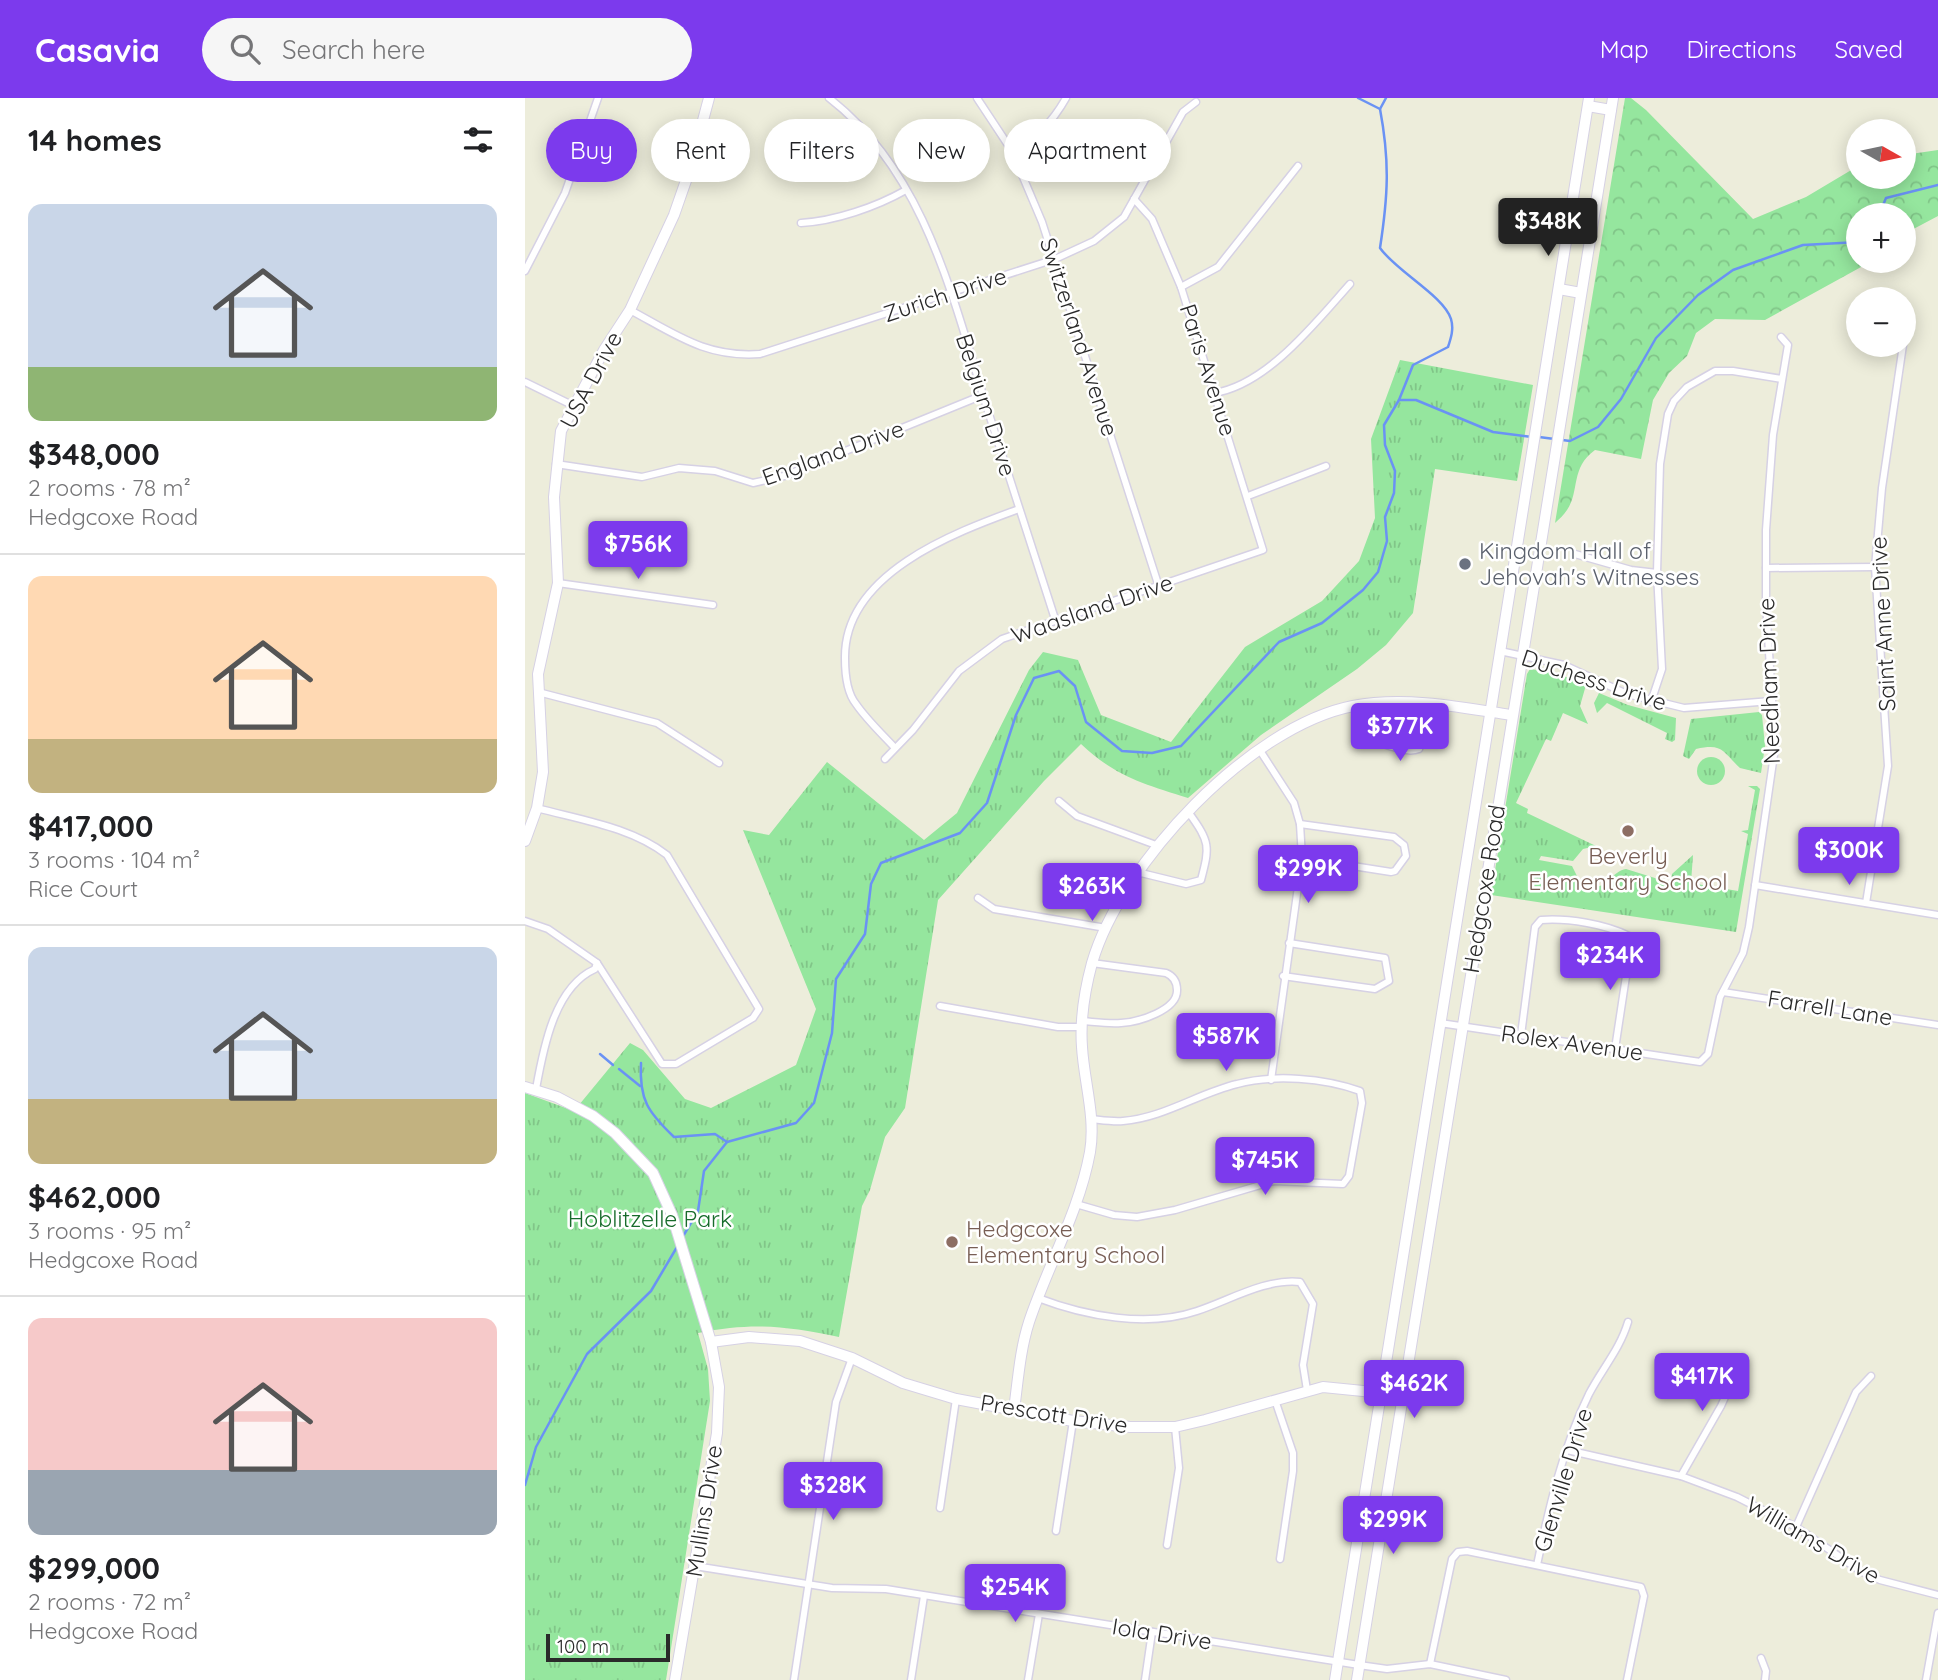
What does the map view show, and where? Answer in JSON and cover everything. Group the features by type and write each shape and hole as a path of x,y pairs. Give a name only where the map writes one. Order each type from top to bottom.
{"main road":[{"name":"USA Drive","path":"525,841 537,808 543,746 538,692 543,641 554,610 558,583 554,497 561,431 630,310 674,215 690,169 709,98"},
{"name":"Hedgcoxe Road","path":"1357,1680 1511,715 1613,98"},
{"name":"Hedgcoxe Road","path":"1335,1680 1589,102"},
{"path":"1589,102 1611,110"},
{"path":"1559,289 1581,293"},
{"path":"1014,1410 1021,1351 1038,1298 1076,1203 1090,1149 1091,1119 1082,1024 1092,963 1106,928 1137,872 1156,845 1259,749 1302,722 1369,703 1433,705 1511,715"},
{"name":"Mullins Drive","path":"530,1088 581,1110 615,1133 653,1172 667,1201 711,1342 719,1387 717,1433 675,1680"},
{"name":"Prescott Drive","path":"711,1342 749,1337 777,1338 825,1348 903,1383 955,1399 1073,1421 1133,1427 1175,1427 1307,1390 1345,1388 1403,1395"}],"street":[{"path":"525,271 565,193 598,98"},
{"name":"Belgium Drive","path":"829,98 891,161 923,219 951,293 1055,619"},
{"name":"Switzerland Avenue","path":"977,98 1004,139"},
{"path":"1050,119 1066,98"},
{"name":"Zurich Drive","path":"630,310 705,350 739,356 760,354 1055,258 1094,242 1112,230 1134,199 1183,112 1196,102"},
{"path":"1181,287 1218,267 1298,166"},
{"name":"Switzerland Avenue","path":"1024,182 1055,258 1159,587"},
{"path":"801,223 817,222 888,200 906,190"},
{"name":"Paris Avenue","path":"1134,199 1152,219 1181,287 1263,550"},
{"path":"1214,393 1226,391 1251,377 1294,346 1350,284"},
{"name":"Needham Drive","path":"1705,1060 1723,992 1743,953 1775,748 1766,568 1773,435 1788,345 1781,337"},
{"name":"Saint Anne Drive","path":"1865,904 1888,766 1875,567 1882,488 1901,357"},
{"path":"1651,702 1662,669 1657,573 1661,454 1668,414 1674,401 1687,387 1715,372 1733,371 1782,379"},
{"path":"525,382 574,406"},
{"name":"England Drive","path":"556,464 642,477 679,468 698,468 753,483 784,476 983,396"},
{"path":"1248,496 1326,466"},
{"path":"895,748 854,703 845,647 852,617 873,587 930,548 964,528 1019,509"},
{"name":"Waasland Drive","path":"885,759 913,730 959,671 1002,639 1263,550"},
{"path":"1575,554 1631,570 1657,573"},
{"path":"1766,568 1875,567"},
{"path":"558,583 713,605"},
{"name":"Duchess Drive","path":"1500,651 1583,671 1627,694 1651,702 1706,708 1771,701"},
{"path":"538,692 657,723 719,763"},
{"path":"1369,703 1374,739 1380,745 1413,752 1419,749 1423,740 1433,705"},
{"path":"1259,749 1286,786 1300,824 1302,858 1283,976 1271,1080"},
{"path":"1059,802 1077,816 1156,845"},
{"path":"525,921 548,929 597,963 659,1061 667,1066 724,1036 753,1018 759,1009 667,855 650,842 629,833 537,808"},
{"path":"1137,872 1186,884 1201,880 1208,853 1208,840 1189,813"},
{"path":"1300,824 1394,837 1404,845 1406,856 1395,871 1391,872 1302,858"},
{"path":"1755,885 1938,915"},
{"path":"978,898 994,909 1106,928"},
{"path":"1521,1035 1531,946 1535,927 1541,920 1615,929 1629,936 1630,950 1615,1049"},
{"path":"1283,976 1375,989 1389,981 1385,958 1289,943"},
{"path":"530,1088 555,1019 584,974 595,969 597,963"},
{"path":"940,1006 1058,1027 1127,1022 1170,1006 1177,998 1177,984 1172,976 1165,973 1092,963"},
{"name":"Farrell Lane","path":"1723,992 1938,1025"},
{"name":"Rolex Avenue","path":"1440,1023 1700,1062 1705,1060"},
{"path":"1076,1203 1114,1215 1137,1217 1175,1210 1274,1181 1343,1184 1349,1176 1362,1102 1360,1091 1347,1086 1271,1080 1238,1083 1148,1116 1124,1121 1091,1119"},
{"path":"1038,1298 1067,1308 1113,1316 1168,1317 1193,1312 1276,1283 1300,1282 1313,1304 1303,1365 1307,1390"},
{"name":"Glenville Drive","path":"1538,1565 1549,1509 1567,1450 1589,1394 1622,1339 1627,1322"},
{"path":"1681,1476 1721,1406 1743,1357"},
{"path":"794,1680 837,1402 852,1358"},
{"path":"1796,1527 1856,1392 1871,1376"},
{"path":"940,1508 955,1399"},
{"path":"1275,1400 1293,1453 1293,1471 1280,1559"},
{"path":"1056,1531 1073,1421"},
{"path":"1167,1545 1179,1468 1175,1427"},
{"name":"Williams Drive","path":"1567,1450 1681,1476 1737,1497 1796,1527 1862,1572 1880,1580 1938,1595"},
{"path":"1430,1664 1455,1555 1467,1551 1636,1586 1644,1590 1627,1680"},
{"name":"Iola Drive","path":"695,1566 810,1584 924,1595 1359,1665 1387,1668 1430,1664 1506,1680"},
{"path":"911,1680 924,1595"},
{"path":"1926,1680 1938,1613"},
{"path":"1028,1680 1039,1614"},
{"path":"1145,1680 1152,1632"},
{"path":"1761,1657 1766,1671 1765,1680"}],"green space":[{"path":"1625,98 1631,98 1646,110 1753,219 1806,197 1846,173 1846,189 1916,189 1916,153 1938,150 1938,216 1916,228 1916,203 1846,203 1846,273 1850,273 1765,320 1715,319 1696,333 1687,356 1669,373 1653,400 1641,459 1595,450 1582,464 1571,503 1555,523"},
{"name":"Hoblitzelle Park","path":"1400,360 1533,385 1517,481 1435,469 1413,613 1386,645 1357,669 1261,735 1188,798 1119,772 1081,744 1044,781 938,900 905,1108 885,1137 870,1190 862,1206 839,1337 769,1327 736,1327 698,1333 708,1369 710,1401 666,1680 525,1680 525,1093 574,1111 630,1043 643,1050 685,1099 711,1108 796,1065 816,1009 743,830 769,835 827,762 924,840 957,813 1029,670 1043,652 1078,660 1101,715 1171,742 1245,647 1322,601 1359,561 1375,518 1371,439"},
{"path":"1530,669 1556,673 1586,685 1580,706 1588,724 1563,713 1551,741 1546,739 1516,803 1528,809 1527,813 1596,846 1583,849 1573,861 1541,856 1539,860 1572,866 1579,880 1596,887 1626,869 1671,883 1672,874 1693,855 1691,883 1738,891 1748,834 1741,831 1748,830 1755,790 1748,786 1757,786 1760,789 1736,932 1491,895 1527,674"},
{"path":"1599,693 1628,705 1676,718 1675,740 1672,742 1665,739 1667,733 1607,703 1597,713 1594,703"},
{"path":"1759,712 1762,715 1765,746 1761,773 1740,768 1717,748 1696,749 1689,759 1683,756 1691,719"},
{"path":"1711,757 1721,761 1725,771 1721,781 1711,785 1701,781 1697,771 1701,761"}],"waterway":[{"path":"1358,98 1380,109"},
{"path":"682,1238 698,1211 704,1171 727,1142 796,1123 814,1103 832,1033 836,979 865,934 871,884 881,863 960,833 987,803 1016,715 1034,678 1059,671 1075,686 1086,722 1122,751 1152,753 1181,746 1279,642 1322,623 1363,590 1378,572 1387,541 1385,517 1394,493 1395,471 1385,445 1384,425 1399,400 1413,365 1448,347 1452,330 1447,310 1380,248 1387,179 1380,109 1386,98"},
{"path":"1884,203 1886,198 1938,185"},
{"path":"1539,437 1570,441 1598,427 1621,399 1656,338 1698,295 1733,270 1803,245 1846,243"},
{"path":"1399,400 1416,400 1493,432 1532,437"},
{"path":"600,1054 613,1065"},
{"path":"641,1063 642,1087 647,1104 674,1137 715,1134 727,1142"},
{"path":"619,1069 640,1086"},
{"path":"525,1485 536,1447 587,1354 651,1291 677,1247"}],"place":[{"name":"Kingdom Hall of Jehovah's Witnesses","path":"1465,564"},
{"name":"Beverly Elementary School","path":"1628,831"},
{"name":"Hedgcoxe Elementary School","path":"952,1242"}]}
